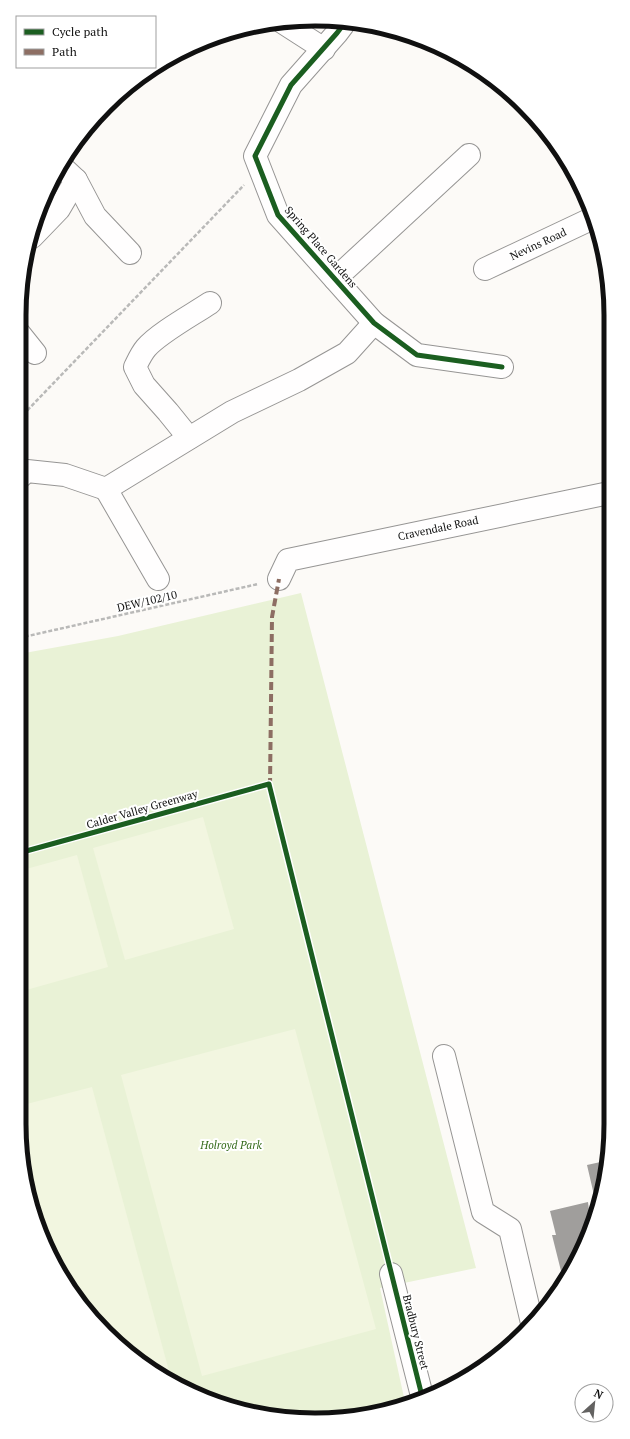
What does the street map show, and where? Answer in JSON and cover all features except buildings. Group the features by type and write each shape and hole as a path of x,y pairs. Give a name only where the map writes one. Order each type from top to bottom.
{"street":[{"path":"290,27 324,49"},
{"name":"Spring Place Gardens","path":"341,27 324,49 291,85 255,156 278,215 374,323 417,355 502,368"},
{"path":"335,279 469,155"},
{"path":"65,170 76,180 95,216 130,253"},
{"path":"39,229 60,209 76,180"},
{"name":"Nevins Road","path":"485,269 588,220"},
{"path":"189,438 144,385 135,367 146,348 161,335 210,303"},
{"path":"106,489 232,412 299,380 347,353 374,323"},
{"path":"26,342 35,353"},
{"path":"26,473 65,475 106,489 158,579"},
{"name":"Cravendale Road","path":"279,579 288,560 604,494"},
{"path":"444,1056 483,1212 510,1229 530,1317"},
{"name":"Bradbury Street","path":"391,1274 421,1393"}],"path":[{"path":"26,412 260,169"}],"green space":[{"name":"Holroyd Park","path":"301,593 476,1268 380,1288 404,1399 353,1411 315,1413 277,1411 222,1398 187,1383 154,1364 139,1353 124,1341 98,1315 75,1285 65,1268 48,1235 41,1217 28,1162 26,1124 26,653 118,636"},
{"path":"203,817 234,929 125,960 93,848"},
{"path":"77,855 108,967 26,990 26,869"},
{"path":"295,1029 376,1329 202,1376 121,1075"},
{"path":"92,1087 170,1374 124,1341 98,1315 75,1285 56,1252 41,1217 28,1162 26,1104"}],"marked path":[{"path":"270,786 272,617 279,579"}],"cycle path":[{"path":"341,27 291,85 255,156 278,215 374,323 417,355 502,367"},
{"name":"Calder Valley Greenway","path":"26,851 269,784 421,1393"}]}
